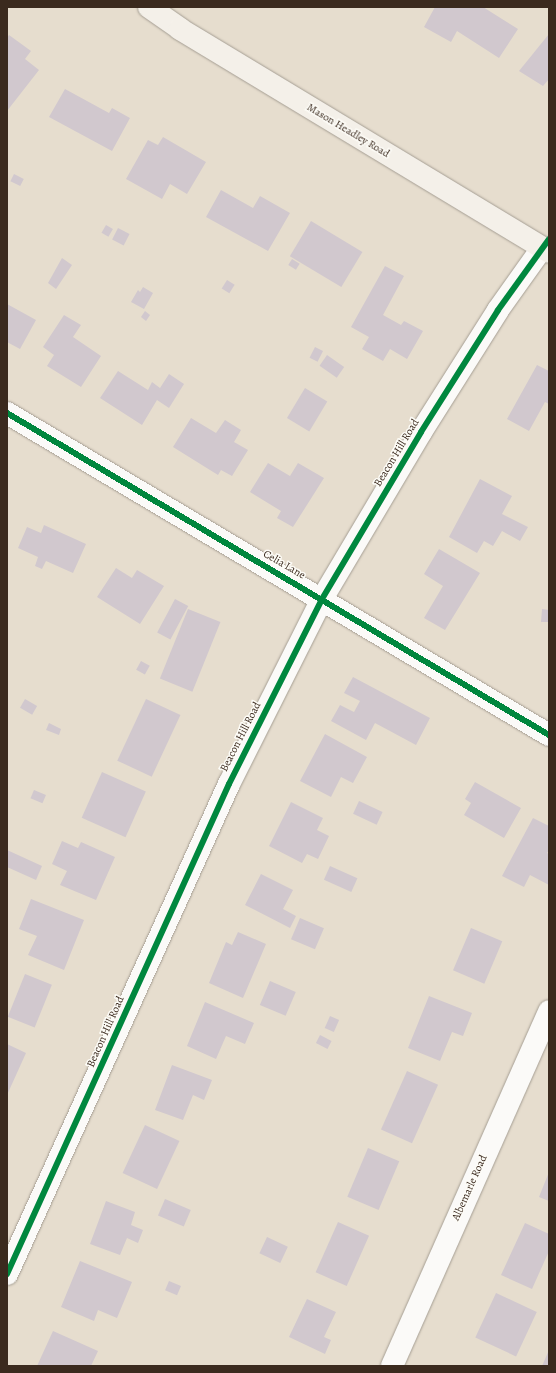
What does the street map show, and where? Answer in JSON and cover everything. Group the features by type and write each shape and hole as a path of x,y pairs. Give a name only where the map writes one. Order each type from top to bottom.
{"main road":[{"name":"Mason Headley Road","path":"149,7 187,33 547,247"}],"street":[{"name":"Beacon Hill Road","path":"7,1274 229,784 322,599 421,432 498,310 547,247"},
{"name":"Celia Lane","path":"7,414 322,599 549,735"},
{"name":"Albemarle Road","path":"392,1366 549,1011"}],"building":[{"path":"435,7 483,7 518,29 499,58 457,31 451,42 424,27"},
{"path":"549,34 549,79 543,86 519,71"},
{"path":"9,35 31,51 25,59 39,70 7,111 7,38"},
{"path":"65,89 109,113 112,108 130,118 112,151 49,117"},
{"path":"163,137 206,162 187,194 170,184 162,199 126,179 148,140 158,145"},
{"path":"14,174 24,179 20,186 10,181"},
{"path":"221,190 253,208 260,196 290,213 268,251 206,217"},
{"path":"311,221 362,252 341,287 290,256"},
{"path":"106,225 113,229 108,237 102,233"},
{"path":"118,228 130,234 124,245 112,240"},
{"path":"62,258 72,265 56,289 48,283"},
{"path":"292,259 300,264 296,270 288,265"},
{"path":"385,266 404,276 383,315 401,325 404,321 423,331 407,359 390,349 383,361 362,349 369,337 351,327"},
{"path":"227,280 235,285 229,293 222,288"},
{"path":"143,287 153,293 144,309 131,302 138,290 140,292"},
{"path":"7,304 36,320 20,349 7,342"},
{"path":"145,311 150,315 146,321 141,317"},
{"path":"64,315 81,325 73,337 101,356 81,387 47,366 54,355 43,347"},
{"path":"315,347 323,351 318,362 310,358"},
{"path":"327,355 344,367 337,378 320,366"},
{"path":"537,365 549,371 549,404 545,402 529,431 507,419"},
{"path":"118,371 148,390 152,382 160,388 169,374 184,384 169,408 157,400 142,425 100,398"},
{"path":"305,388 327,401 309,431 287,418"},
{"path":"191,418 216,433 225,420 241,430 234,442 248,450 232,476 221,470 218,475 173,447"},
{"path":"268,463 290,476 298,463 324,478 293,527 277,518 281,511 250,492"},
{"path":"480,479 512,496 502,514 528,527 520,541 502,531 493,546 484,541 477,553 449,537"},
{"path":"44,525 86,544 73,573 46,561 42,569 35,566 38,557 18,548 27,527 41,533"},
{"path":"439,549 480,573 445,630 424,618 443,586 424,574"},
{"path":"116,568 132,578 137,570 164,586 140,624 97,597"},
{"path":"175,599 188,606 170,640 157,633"},
{"path":"188,609 220,622 192,692 160,679"},
{"path":"542,609 549,610 549,622 541,622"},
{"path":"141,661 150,666 145,675 136,670"},
{"path":"353,677 430,718 416,745 375,723 366,740 331,721 340,705 354,712 360,701 344,693"},
{"path":"25,699 37,706 32,715 20,708"},
{"path":"146,699 180,715 152,777 117,761"},
{"path":"49,723 61,729 59,735 46,730"},
{"path":"325,734 367,757 353,783 341,777 331,797 300,781"},
{"path":"102,772 146,792 126,837 82,818"},
{"path":"475,782 521,808 504,838 464,815 471,803 465,799"},
{"path":"34,790 46,795 42,803 30,798"},
{"path":"359,801 383,812 377,825 353,814"},
{"path":"291,802 323,818 317,830 329,836 318,859 307,854 302,863 269,846"},
{"path":"533,818 549,826 549,850 547,853 549,854 549,885 530,875 524,887 502,876"},
{"path":"62,841 78,848 81,842 115,857 96,900 60,885 67,871 52,864"},
{"path":"7,850 42,866 36,880 7,867"},
{"path":"330,866 357,878 351,892 324,880"},
{"path":"261,874 293,890 283,909 296,916 290,928 245,905"},
{"path":"31,899 84,920 64,970 28,955 37,936 19,929"},
{"path":"300,918 324,928 315,949 291,939"},
{"path":"471,928 502,941 484,984 453,970"},
{"path":"238,932 266,944 243,998 209,983 226,942 232,945"},
{"path":"25,974 52,985 35,1028 8,1017"},
{"path":"270,981 296,992 286,1016 260,1005"},
{"path":"429,996 472,1013 463,1036 452,1032 440,1061 408,1048"},
{"path":"205,1002 254,1023 245,1044 226,1036 216,1059 187,1046"},
{"path":"330,1016 339,1020 334,1032 325,1028"},
{"path":"320,1035 332,1041 327,1049 316,1043"},
{"path":"7,1044 26,1053 7,1095"},
{"path":"172,1065 212,1080 204,1100 193,1095 183,1120 155,1110"},
{"path":"407,1071 438,1085 412,1143 381,1129"},
{"path":"145,1125 179,1141 157,1189 123,1173"},
{"path":"368,1148 399,1161 379,1210 347,1197"},
{"path":"549,1172 549,1201 539,1197"},
{"path":"165,1199 191,1210 184,1227 158,1216"},
{"path":"106,1201 135,1212 131,1225 143,1230 138,1243 127,1238 120,1255 90,1244"},
{"path":"338,1222 369,1236 347,1286 316,1272"},
{"path":"525,1223 549,1234 549,1251 532,1289 501,1275"},
{"path":"267,1237 288,1247 280,1263 259,1253"},
{"path":"80,1261 132,1282 117,1318 98,1310 94,1321 61,1307"},
{"path":"169,1281 181,1286 177,1295 165,1290"},
{"path":"496,1293 537,1312 516,1356 475,1337"},
{"path":"307,1299 336,1312 324,1337 331,1340 325,1354 289,1337"},
{"path":"53,1331 98,1351 91,1366 37,1366"},
{"path":"549,1350 549,1366 542,1366"}],"cycle path":[{"path":"7,1274 229,784 322,599 421,432 498,310 549,239"},
{"path":"7,413 549,735"}]}
